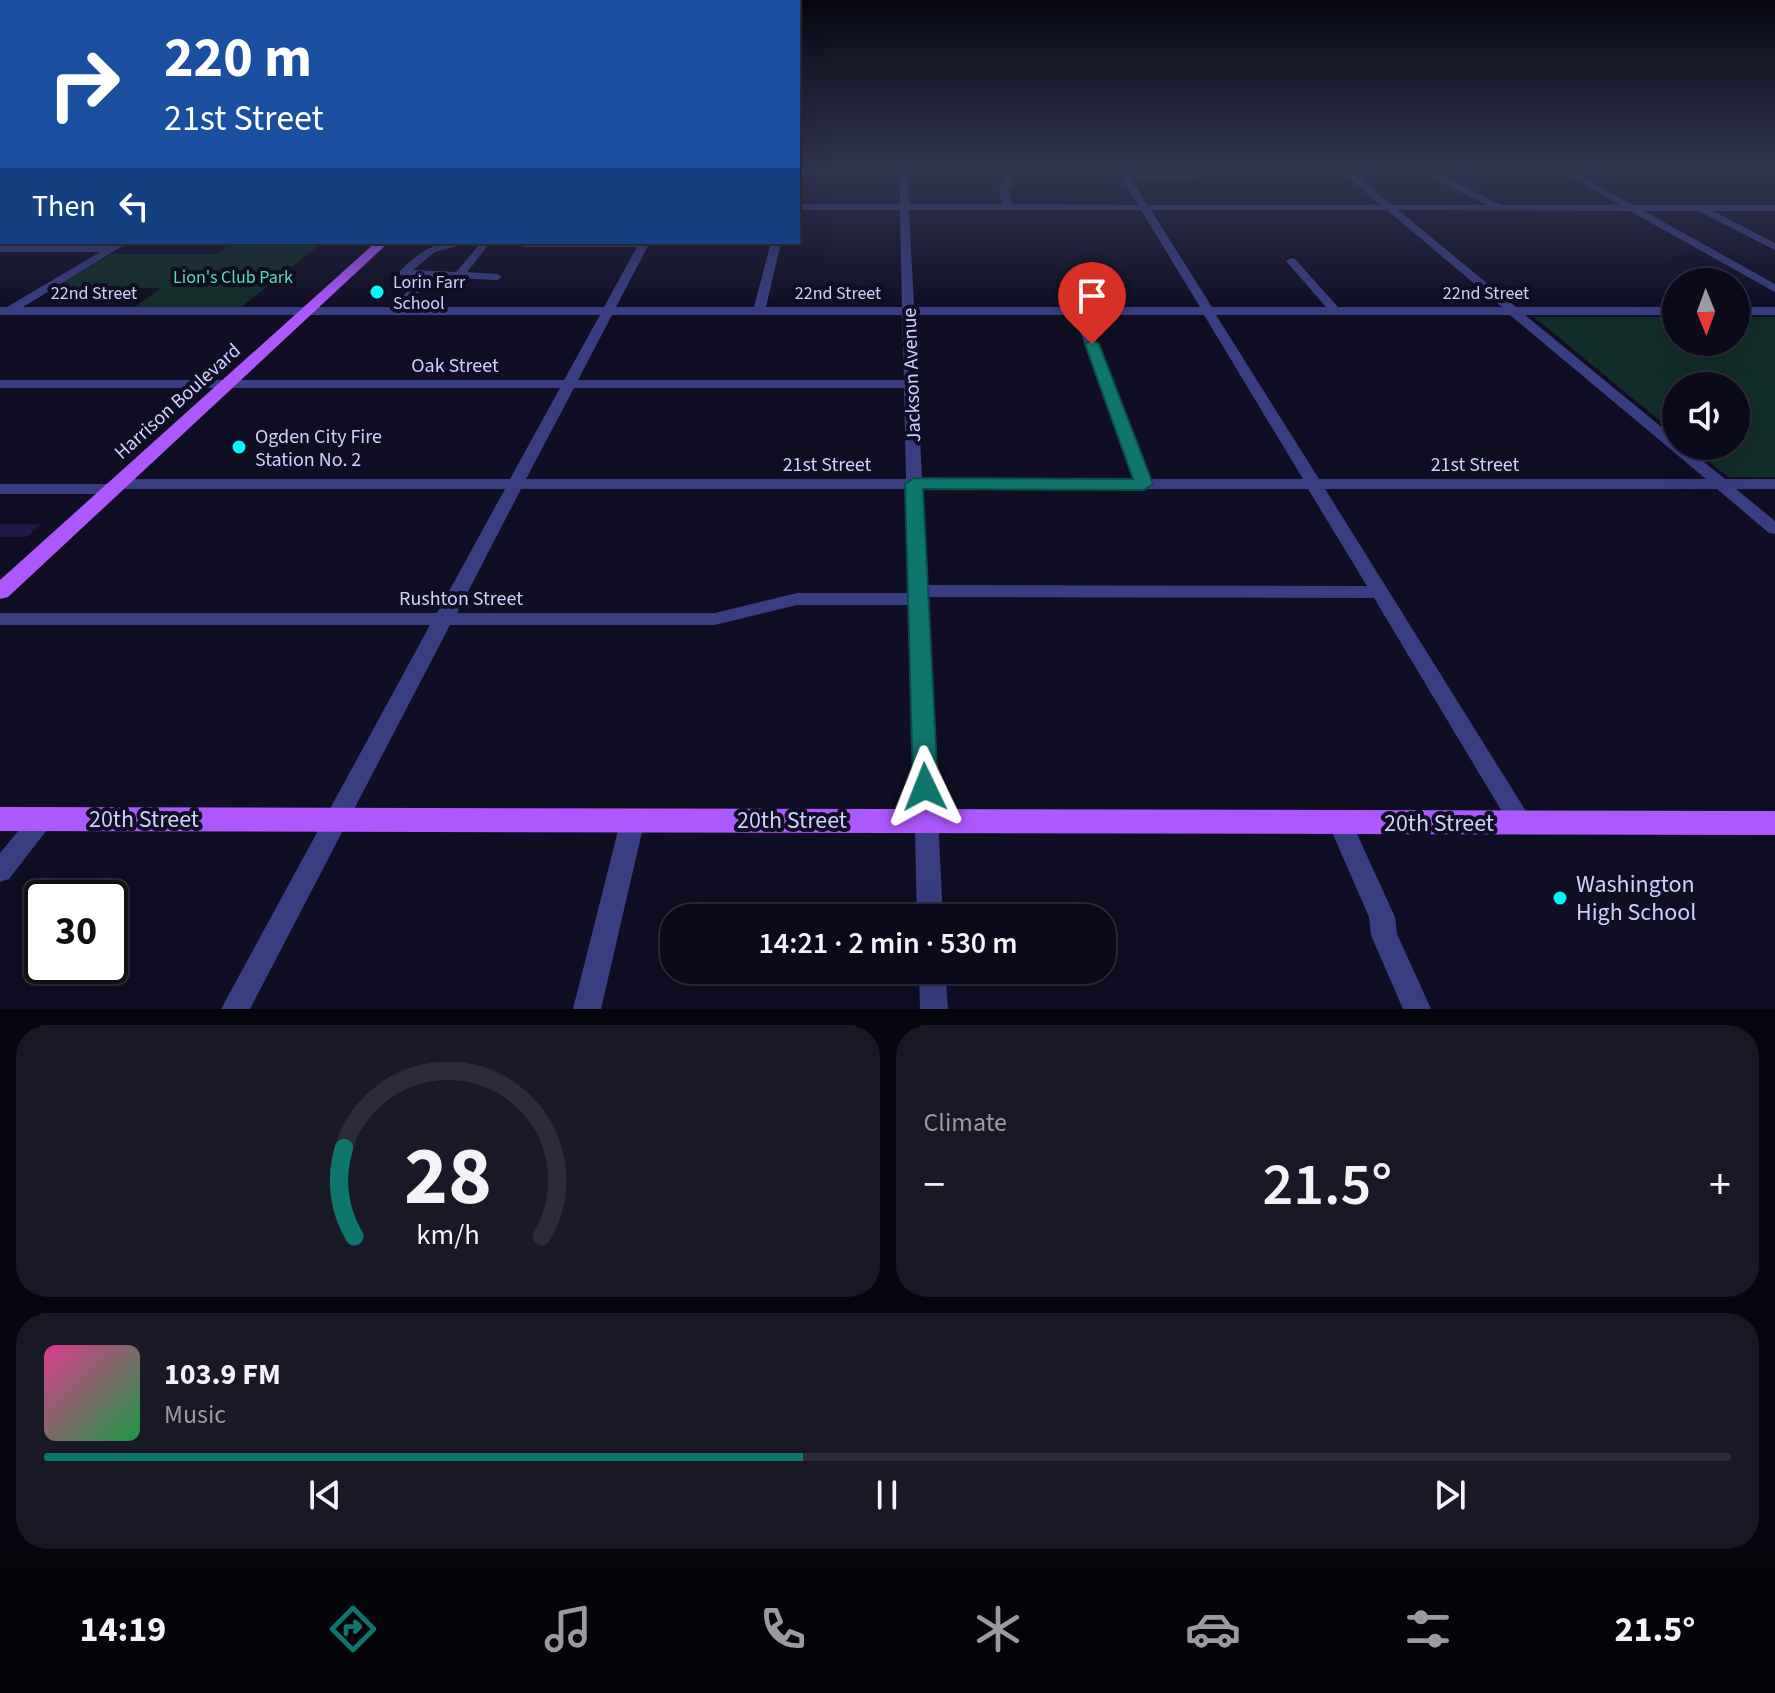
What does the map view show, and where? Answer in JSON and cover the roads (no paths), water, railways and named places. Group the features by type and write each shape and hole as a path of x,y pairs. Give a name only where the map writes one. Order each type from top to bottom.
{"main road":[{"name":"Harrison Boulevard","path":"0,592 381,244"},
{"name":"20th Street","path":"0,819 336,819 628,840 927,821 1775,823"}],"street":[{"name":"Jackson Avenue","path":"906,216 930,904"},
{"path":"1150,216 1521,823"},
{"path":"1400,216 1775,529"},
{"path":"1646,216 1775,289"},
{"path":"1716,216 1775,247"},
{"path":"3,313 121,244"},
{"path":"445,244 432,247 404,273 497,277"},
{"path":"459,275 486,244"},
{"path":"527,245 586,244"},
{"path":"235,1009 644,244"},
{"path":"759,311 776,244"},
{"path":"0,249 113,249"},
{"path":"1291,261 1335,311"},
{"path":"396,311 429,275"},
{"path":"1079,311 1144,484"},
{"name":"22nd Street","path":"3,313 1662,311"},
{"path":"1750,311 1775,311"},
{"name":"Oak Street","path":"0,384 910,384"},
{"name":"21st Street","path":"0,489 516,483 1775,484"},
{"name":"Rushton Street","path":"0,619 715,619 797,599 918,595 1380,592"},
{"path":"0,871 42,819"},
{"path":"1340,823 1382,917 1384,935 1417,1009"},
{"path":"587,1009 628,840"},
{"path":"933,984 934,1009"}],"place":[{"name":"Lorin Farr School","path":"377,292"},
{"name":"Ogden City Fire Station No. 2","path":"239,447"},
{"name":"Washington High School","path":"1560,898"}],"park label":[{"name":"Lion's Club Park","path":"233,277"}]}
